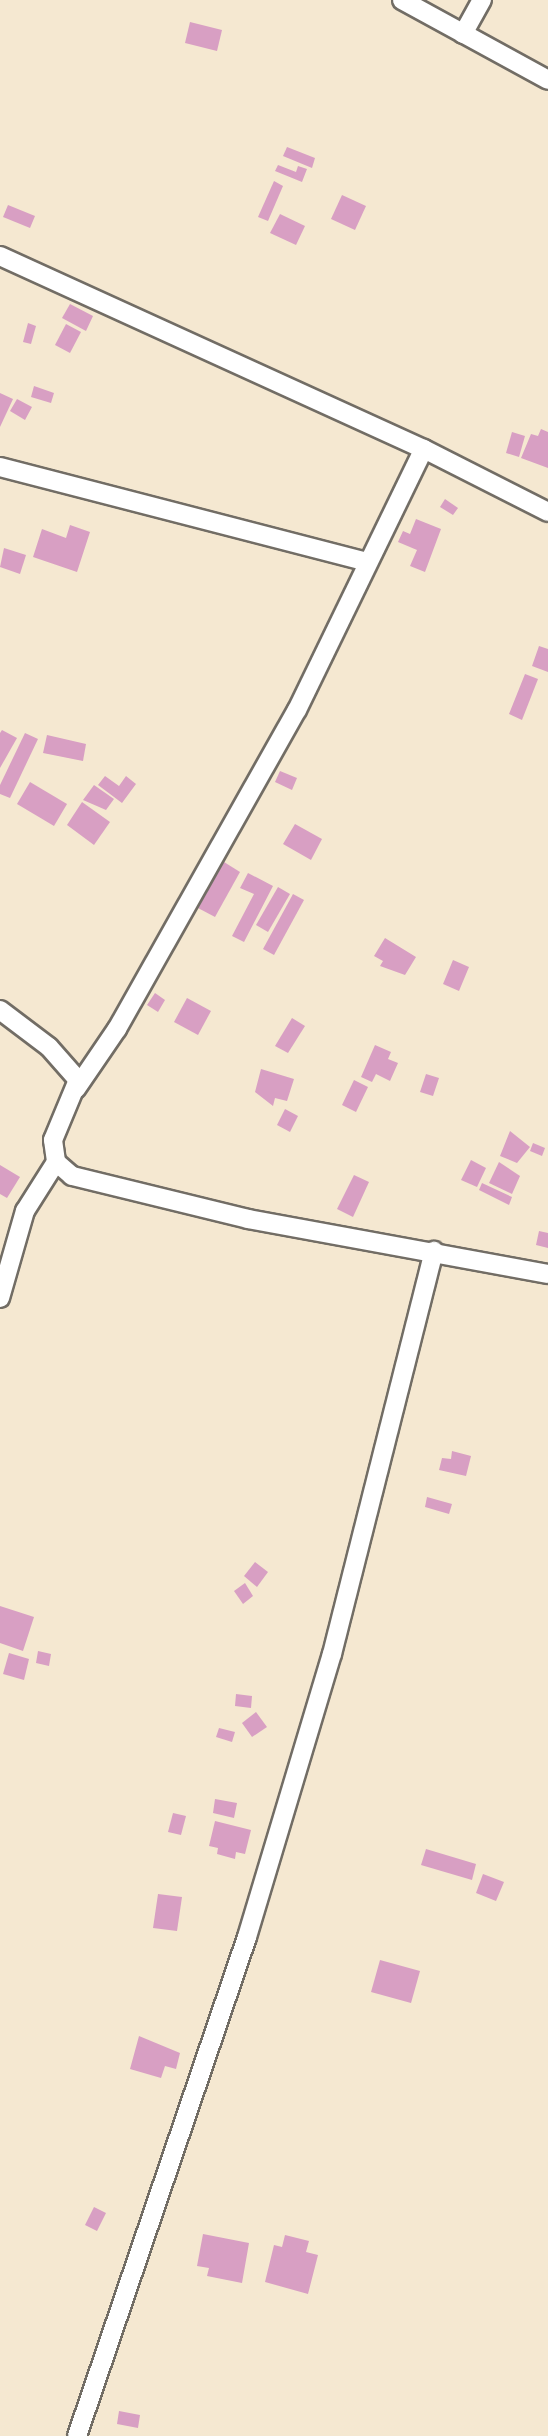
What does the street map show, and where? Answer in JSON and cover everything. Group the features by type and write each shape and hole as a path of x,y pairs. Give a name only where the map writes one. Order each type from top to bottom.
{"street":[{"path":"402,0 548,80"},
{"path":"463,34 482,0"},
{"path":"0,256 424,449 548,512"},
{"path":"0,1298 25,1211 56,1162 53,1140 76,1089 117,1029 297,710 424,449"},
{"path":"0,467 368,562"},
{"path":"0,1010 64,1060 78,1080 76,1089"},
{"path":"56,1162 72,1176 248,1219 434,1251 548,1274"},
{"path":"76,2436 247,1937 332,1654 434,1251"}],"building":[{"path":"190,22 222,30 217,51 185,43"},
{"path":"287,147 315,158 312,168 283,156"},
{"path":"278,165 296,172 298,166 307,169 302,182 275,171"},
{"path":"274,181 283,186 268,221 258,217"},
{"path":"342,195 366,206 355,230 331,219"},
{"path":"8,205 35,216 30,228 3,217"},
{"path":"280,214 305,226 296,245 270,233"},
{"path":"70,304 93,316 86,331 62,318"},
{"path":"28,323 36,326 31,344 23,342"},
{"path":"66,324 81,332 70,353 55,345"},
{"path":"34,386 54,393 51,403 31,397"},
{"path":"0,393 13,399 0,427"},
{"path":"17,399 32,407 25,420 10,411"},
{"path":"541,429 548,432 548,468 521,458 531,434 538,436"},
{"path":"512,432 525,436 519,457 506,453"},
{"path":"445,499 458,508 453,515 440,507"},
{"path":"416,519 441,529 425,572 410,566 417,550 398,542 403,531 410,534"},
{"path":"70,525 90,532 77,572 33,557 42,529 66,538"},
{"path":"4,548 26,555 20,574 0,567"},
{"path":"539,646 548,649 548,672 532,666"},
{"path":"525,674 538,679 522,720 509,714"},
{"path":"2,730 17,738 0,768 0,733"},
{"path":"25,733 38,739 10,798 0,794 0,785"},
{"path":"47,735 86,744 83,761 43,753"},
{"path":"280,771 297,778 292,790 275,782"},
{"path":"105,776 119,786 126,776 136,784 122,803 98,785"},
{"path":"30,782 67,804 54,826 17,804"},
{"path":"94,785 114,799 106,810 83,800"},
{"path":"82,802 110,822 94,845 67,825"},
{"path":"295,824 322,839 311,860 283,844"},
{"path":"224,862 240,872 215,917 198,908"},
{"path":"248,873 273,886 244,942 232,936 254,894 240,888"},
{"path":"278,887 290,894 268,932 256,925"},
{"path":"293,894 304,900 274,955 263,949"},
{"path":"385,938 416,957 405,975 380,966 383,961 374,956"},
{"path":"453,960 469,967 459,991 443,984"},
{"path":"155,993 165,1000 158,1012 147,1005"},
{"path":"187,998 211,1011 198,1035 174,1022"},
{"path":"292,1018 305,1026 288,1053 275,1046"},
{"path":"375,1045 391,1052 388,1059 398,1063 390,1081 376,1074 372,1082 361,1077"},
{"path":"261,1069 294,1079 287,1101 275,1098 273,1106 255,1092"},
{"path":"426,1074 439,1078 433,1096 420,1092"},
{"path":"354,1080 368,1087 356,1112 342,1105"},
{"path":"285,1109 298,1116 290,1132 277,1125"},
{"path":"510,1131 530,1147 517,1163 500,1156"},
{"path":"533,1143 545,1148 542,1156 530,1151"},
{"path":"471,1160 486,1168 477,1187 461,1180"},
{"path":"499,1162 520,1176 512,1194 489,1183"},
{"path":"0,1165 20,1177 7,1198 0,1194"},
{"path":"354,1175 369,1182 353,1217 337,1209"},
{"path":"482,1183 512,1197 509,1205 479,1190"},
{"path":"539,1231 548,1233 548,1248 536,1245"},
{"path":"452,1451 471,1456 466,1476 439,1470 442,1458 451,1459"},
{"path":"427,1497 452,1504 449,1514 425,1507"},
{"path":"255,1562 268,1572 257,1587 244,1576"},
{"path":"245,1583 253,1596 243,1604 234,1591"},
{"path":"0,1606 34,1617 23,1651 0,1643"},
{"path":"38,1651 51,1654 49,1666 36,1663"},
{"path":"9,1653 29,1659 24,1680 3,1674"},
{"path":"236,1694 252,1696 251,1708 235,1706"},
{"path":"256,1712 267,1727 252,1737 242,1723"},
{"path":"219,1728 235,1732 232,1742 216,1737"},
{"path":"215,1799 237,1803 234,1818 213,1813"},
{"path":"173,1813 186,1816 181,1835 168,1832"},
{"path":"215,1821 251,1830 245,1854 236,1852 235,1859 217,1854 218,1848 209,1846"},
{"path":"426,1849 476,1864 472,1880 421,1865"},
{"path":"483,1874 504,1882 496,1901 476,1893"},
{"path":"158,1894 182,1897 177,1931 153,1928"},
{"path":"380,1960 420,1971 411,2003 371,1992"},
{"path":"139,2036 180,2053 176,2069 165,2066 161,2078 130,2069"},
{"path":"94,2207 106,2213 97,2231 85,2225"},
{"path":"203,2234 249,2243 242,2283 207,2276 209,2268 197,2266"},
{"path":"285,2235 309,2241 306,2252 318,2255 308,2294 265,2282 274,2245 282,2247"},
{"path":"119,2411 140,2415 138,2428 117,2424"}]}
